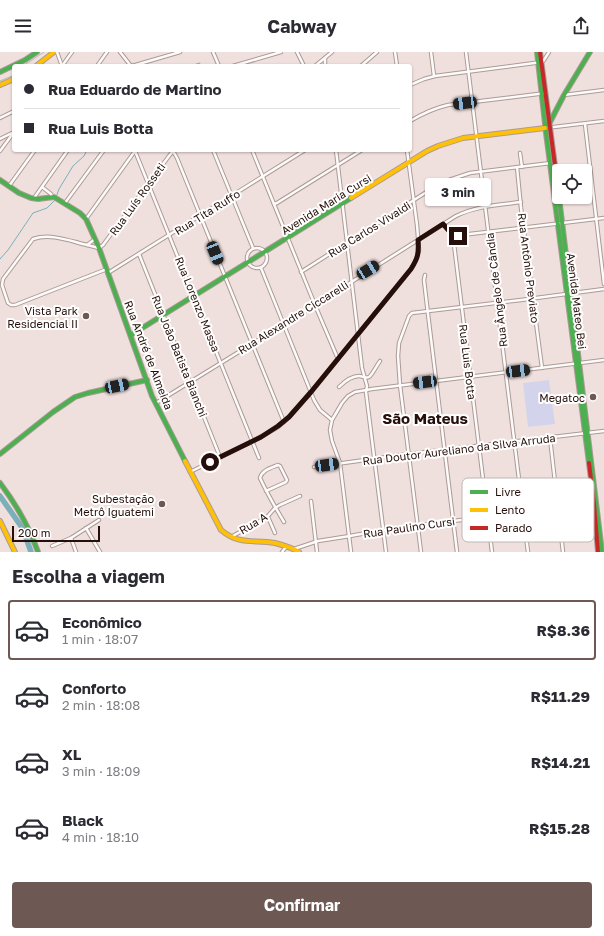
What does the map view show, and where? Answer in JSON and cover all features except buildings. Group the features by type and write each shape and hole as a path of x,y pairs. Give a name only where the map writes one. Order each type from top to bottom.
{"main road":[{"path":"17,64 37,52"},
{"path":"39,64 55,52"},
{"name":"Avenida Mateo Bei","path":"537,52 540,62"},
{"name":"Avenida Mateo Bei","path":"540,52 540,62 549,122 558,224 569,294 592,478"},
{"path":"545,128 590,52"},
{"path":"0,72 12,66"},
{"path":"1,85 12,80"},
{"name":"Avenida Mateo Bei","path":"544,93 545,128 552,163"},
{"name":"Avenida Maria Cursi","path":"131,336 427,151 463,138 545,128"},
{"path":"0,180 27,196 34,198 53,197"},
{"name":"Rua André de Almeida","path":"53,197 80,212 86,219 99,248 156,403 221,530 230,537"},
{"name":"Avenida Mateo Bei","path":"560,204 569,294"},
{"path":"0,454 53,412 75,397 147,380"},
{"path":"0,483 8,492 22,515 38,552"},
{"name":"Avenida Mateo Bei","path":"594,495 602,552"},
{"name":"Avenida Mateo Bei","path":"595,503 598,552"},
{"path":"0,521 15,552"},
{"path":"230,537 247,542 281,545 299,552"}],"street":[{"path":"55,52 61,64"},
{"path":"63,64 72,52"},
{"path":"98,64 107,52"},
{"path":"120,52 129,64"},
{"path":"138,64 180,52"},
{"path":"213,52 218,64"},
{"path":"240,64 281,52"},
{"path":"297,52 303,64"},
{"path":"317,64 332,52"},
{"path":"363,64 377,52"},
{"path":"395,52 397,64"},
{"path":"431,52 434,76"},
{"name":"Rua Ângelo de Cândia","path":"466,52 518,478"},
{"path":"412,84 434,76 540,62 544,60 548,52"},
{"path":"325,57 326,64"},
{"path":"564,95 604,90"},
{"path":"412,120 439,107 448,105 544,93"},
{"path":"0,118 12,112"},
{"path":"554,127 604,121"},
{"path":"585,124 604,284"},
{"path":"2,138 12,133"},
{"path":"0,152 12,135"},
{"path":"2,138 6,138 7,141"},
{"path":"9,186 34,152"},
{"path":"34,198 67,152"},
{"path":"65,203 103,152"},
{"path":"86,219 135,152"},
{"name":"Rua Lorenzo Massa","path":"136,152 259,458"},
{"name":"Rua Luís Rosseti","path":"99,248 104,244 172,152"},
{"path":"175,152 284,422"},
{"path":"214,152 253,248"},
{"path":"253,152 314,305 338,359"},
{"name":"Rua Tita Ruffo","path":"87,245 51,236 34,239 3,278 2,285 8,303 15,305 107,271 139,254 302,152"},
{"path":"336,152 362,368 367,386 366,392 386,552"},
{"path":"274,204 359,152"},
{"path":"190,472 253,441 284,422 311,392 411,269 418,254 418,240 407,152"},
{"path":"520,153 522,167"},
{"name":"Rua Carlos Vivaldi","path":"301,272 436,186 449,180 470,173 552,163"},
{"name":"Rua Antônio Previato","path":"517,167 542,368"},
{"path":"42,187 53,197"},
{"name":"Rua Alexandre Ciccarelli","path":"156,403 456,216 467,211 485,207 521,202"},
{"path":"443,224 453,236 604,218"},
{"name":"Rua Luis Botta","path":"453,236 483,478"},
{"path":"87,245 95,239"},
{"path":"87,245 99,248"},
{"path":"253,248 260,248 265,252 267,259 264,266 261,268 252,267 247,261 248,252 253,248"},
{"name":"Rua João Batista Bianchi","path":"139,254 220,457"},
{"path":"261,268 317,406 332,420"},
{"path":"425,275 424,280 457,552"},
{"path":"421,552 400,385 398,356 398,348 410,315 412,313 604,289"},
{"path":"351,552 340,463 331,434 332,420 348,396 366,389 604,360"},
{"path":"339,387 351,378 359,376 368,378 380,361"},
{"name":"Rua Doutor Aureliano da Silva Arruda","path":"314,467 604,431"},
{"path":"550,438 555,478"},
{"path":"266,492 286,482 287,479 279,465 263,472 260,475 260,478 266,492 284,522"},
{"path":"275,508 300,496"},
{"path":"311,501 317,552"},
{"name":"Rua A","path":"230,537 268,517 275,508"},
{"path":"268,517 275,533"},
{"name":"Rua Paulino Cursi","path":"294,549 316,542 383,530 462,519"},
{"path":"52,546 70,538 99,520"},
{"path":"86,528 100,551 95,552"},
{"path":"70,538 76,552"},
{"name":"Rua Luis Botta","path":"491,542 492,552"},
{"name":"Rua Ângelo de Cândia","path":"526,542 528,552"},
{"path":"562,542 563,552"},
{"path":"281,545 282,552"}],"shaded area":[{"path":"549,380 555,424 528,427 523,383"}],"waterway":[{"path":"0,259 8,250 33,213 47,208 55,200 59,189 73,166 84,156 86,152"},
{"path":"0,496 23,529 31,552"}],"railway":[{"path":"26,64 44,52"},
{"path":"0,81 12,76"}],"traffic: fast":[{"path":"17,64 37,52"},
{"path":"537,52 546,133 589,463"},
{"path":"549,124 564,95 590,52"},
{"path":"0,72 12,66"},
{"path":"0,180 19,193 31,198 38,199 54,197 80,213 86,219 99,248 152,396 185,461"},
{"path":"131,335 351,198"},
{"path":"560,204 593,478"},
{"path":"0,454 53,412 75,397 147,380"},
{"path":"0,483 22,516 38,552"},
{"path":"594,486 602,552"}],"traffic: slow":[{"path":"39,64 54,52"},
{"path":"0,85 12,80"},
{"path":"351,198 427,151 438,146 463,138 545,128"},
{"path":"185,461 221,530 228,535 241,540 275,543 299,552"},
{"path":"0,521 15,552"}],"traffic: jam":[{"path":"540,52 555,164"},
{"path":"589,463 591,478"},
{"path":"594,504 598,552"}],"place":[{"name":"Vista Park Residencial II","path":"86,316"},
{"name":"Megatoc","path":"593,397"},
{"name":"Subestação Metrô Iguatemi","path":"162,504"}],"district":[{"name":"São Mateus","path":"425,418"}],"route":[{"path":"210,462 261,437 289,417 411,269 417,258 419,250 418,240 443,224 453,236 458,236"}]}
